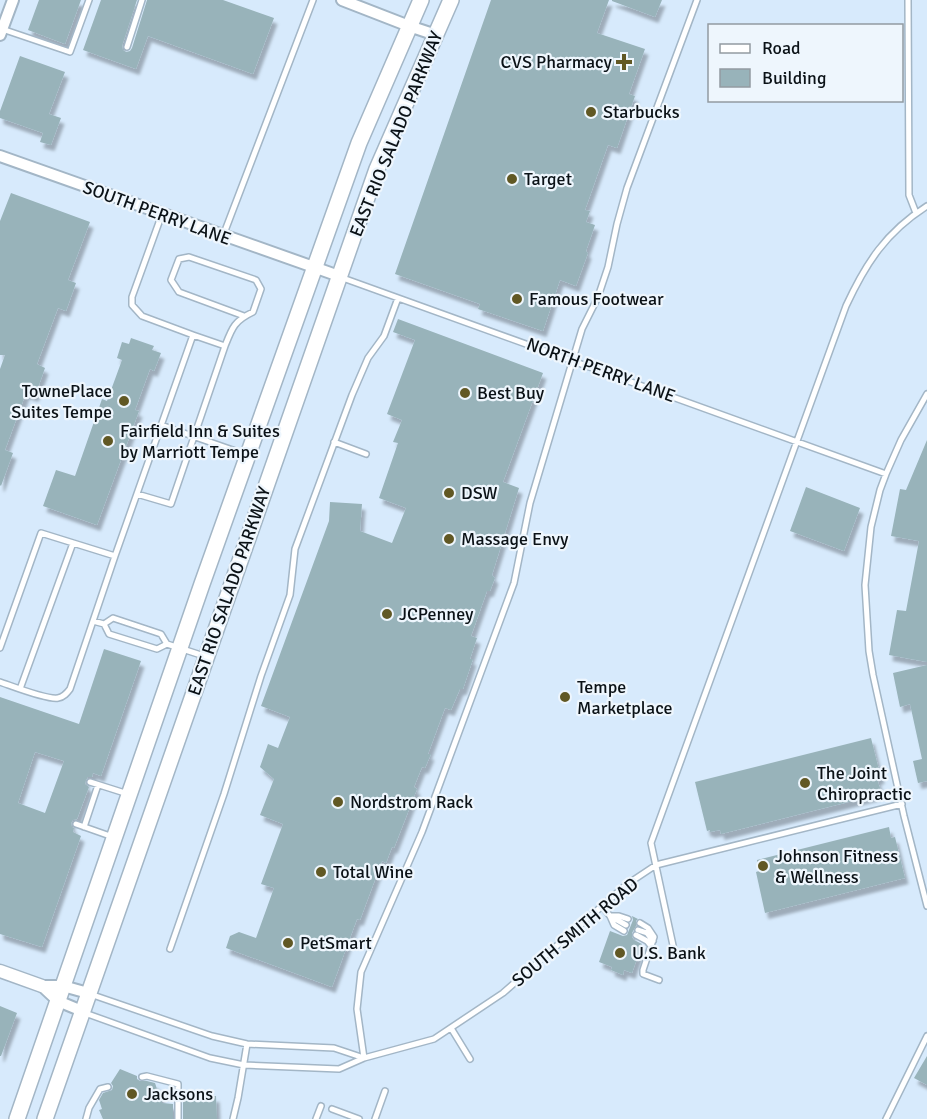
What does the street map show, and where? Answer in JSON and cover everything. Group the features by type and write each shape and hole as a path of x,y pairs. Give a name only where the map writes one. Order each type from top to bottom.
{"main road":[{"name":"EAST RIO SALADO PARKWAY","path":"17,1119 129,795 173,646 248,455 359,143 421,0"},
{"name":"EAST RIO SALADO PARKWAY","path":"45,1119 377,170 451,0"}],"street":[{"path":"2,25 13,0"},
{"path":"342,0 436,35"},
{"name":"SOUTH PERRY LANE","path":"0,156 315,268"},
{"name":"NORTH PERRY LANE","path":"315,268 339,276"},
{"name":"SOUTH SMITH ROAD","path":"0,971 42,986 63,986 88,993"},
{"name":"SOUTH SMITH ROAD","path":"42,986 58,1001 82,1011"}],"lane":[{"path":"2,25 70,52 89,0"},
{"path":"127,47 142,0"},
{"path":"223,236 313,0"},
{"path":"364,1058 357,1009 361,972 422,832 514,583 530,503 582,329 598,297 608,267 627,188 696,0"},
{"path":"908,0 909,195 916,213"},
{"path":"674,951 651,843 846,306 862,274 883,243 898,228 927,206"},
{"path":"162,214 132,297 132,305 142,316 225,346"},
{"path":"137,494 171,504 233,324 253,312 261,289 256,280 189,257 179,259 171,280 179,292 244,316"},
{"name":"NORTH PERRY LANE","path":"339,276 886,474"},
{"path":"170,949 290,596 295,549 352,395 368,358 384,336 398,298"},
{"path":"0,682 49,698 65,695 70,689 193,335"},
{"path":"927,394 901,440 880,490 872,528 865,585 869,651 927,906"},
{"path":"161,425 248,455"},
{"path":"334,442 366,454"},
{"path":"0,648 42,533 115,556"},
{"path":"20,689 73,543"},
{"path":"104,624 113,618 161,634 173,646 206,657"},
{"path":"93,621 104,624 109,634 157,649 173,646"},
{"path":"90,782 129,795"},
{"path":"84,827 98,785"},
{"name":"SOUTH SMITH ROAD","path":"82,1011 210,1058 244,1065 339,1069 364,1058 434,1040 503,993 626,885 656,865 902,804"},
{"path":"75,824 115,837"},
{"path":"602,906 610,916 626,925"},
{"path":"652,944 638,929 648,928 654,937 652,944 643,970 643,974 659,980"},
{"name":"SOUTH SMITH ROAD","path":"88,993 212,1036 246,1044 334,1048 364,1058"},
{"path":"451,1028 470,1059"},
{"path":"886,1119 927,1036"},
{"path":"233,1119 246,1044"},
{"path":"142,1077 147,1076 178,1084 178,1119"},
{"path":"86,1119 89,1108 100,1089 108,1087"},
{"path":"375,1119 385,1091"},
{"path":"316,1119 321,1106"},
{"path":"332,1109 359,1119"}],"building":[{"path":"39,0 81,0 65,44 28,30"},
{"path":"101,0 137,0 122,46 126,52 132,48 147,0 223,0 274,18 253,74 148,36 136,69 83,50"},
{"name":"Target","path":"491,0 609,0 597,33 645,49 629,94 635,96 617,148 608,145 585,210 590,211 586,222 595,225 586,251 588,253 576,286 560,280 543,331 478,309 480,304 395,274"},
{"path":"612,0 662,0 655,17"},
{"path":"20,56 65,72 49,114 61,118 51,145 40,142 43,133 0,118 0,111"},
{"path":"11,193 90,222 68,280 76,283 66,311 58,308 37,364 45,368 35,396 26,393 5,450 13,453 1,486 0,369 5,355 0,355 0,221"},
{"path":"398,319 543,373 503,482 519,488 492,575 495,578 490,591 487,591 471,636 477,638 463,689 460,689 451,710 445,708 428,754 431,754 425,768 422,767 414,787 417,789 394,848 392,847 386,863 382,861 360,920 357,919 332,987 226,948 230,936 239,932 256,938 274,888 261,884 283,824 260,815 274,779 260,767 268,744 278,748 290,717 261,706 329,521 330,502 362,504 360,531 392,543 406,508 379,498 398,443 393,442 402,420 387,414 415,340 393,332"},
{"name":"Fairfield Inn & Suites by Marriott Tempe","path":"131,338 154,346 152,350 161,353 154,371 150,369 135,410 139,411 97,525 43,506 56,470 75,476 102,399 107,401 122,360 117,358 122,342 129,344"},
{"path":"927,440 927,662 889,655 897,610 906,611 919,541 891,536 900,489 906,490"},
{"path":"806,487 860,508 844,551 790,531"},
{"path":"104,649 141,661 101,776 93,773 92,777 86,780 85,784 89,787 77,819 71,823 74,828 73,832 81,836 42,947 0,934 0,697 79,724","holes":["35,752 64,761 45,813 18,803"]},
{"path":"927,665 927,781 918,783 913,761 922,759 910,704 900,707 893,673"},
{"path":"871,738 881,778 877,779 881,791 876,792 876,795 721,834 720,830 707,831 695,782"},
{"path":"889,827 891,838 895,837 905,878 765,913 756,872 759,871 757,860"},
{"name":"U.S. Bank","path":"632,916 638,919 632,937 642,944 632,973 624,970 623,975 599,962 610,931 623,936 627,935 633,920"},
{"path":"0,1006 17,1013 1,1056 0,1056"},
{"path":"927,1056 927,1085 914,1078"},
{"name":"Jacksons","path":"120,1069 137,1076 140,1081 155,1083 158,1092 161,1091 162,1103 173,1104 173,1119 103,1119 99,1110 102,1109 99,1100 103,1093 112,1090 111,1083"},
{"path":"216,1096 217,1119 183,1119 183,1098"}],"place":[{"name":"CVS Pharmacy","path":"624,62"},
{"name":"Starbucks","path":"591,112"},
{"name":"Target","path":"512,179"},
{"name":"Famous Footwear","path":"517,299"},
{"name":"Best Buy","path":"465,393"},
{"name":"TownePlace Suites Tempe","path":"124,401"},
{"name":"Fairfield Inn & Suites by Marriott Tempe","path":"108,441"},
{"name":"DSW","path":"449,493"},
{"name":"Massage Envy","path":"449,539"},
{"name":"JCPenney","path":"387,614"},
{"name":"Tempe Marketplace","path":"565,697"},
{"name":"The Joint Chiropractic","path":"805,783"},
{"name":"Nordstrom Rack","path":"338,802"},
{"name":"Johnson Fitness & Wellness","path":"763,866"},
{"name":"Total Wine","path":"321,872"},
{"name":"PetSmart","path":"288,943"},
{"name":"U.S. Bank","path":"620,953"},
{"name":"Jacksons","path":"132,1094"}]}
